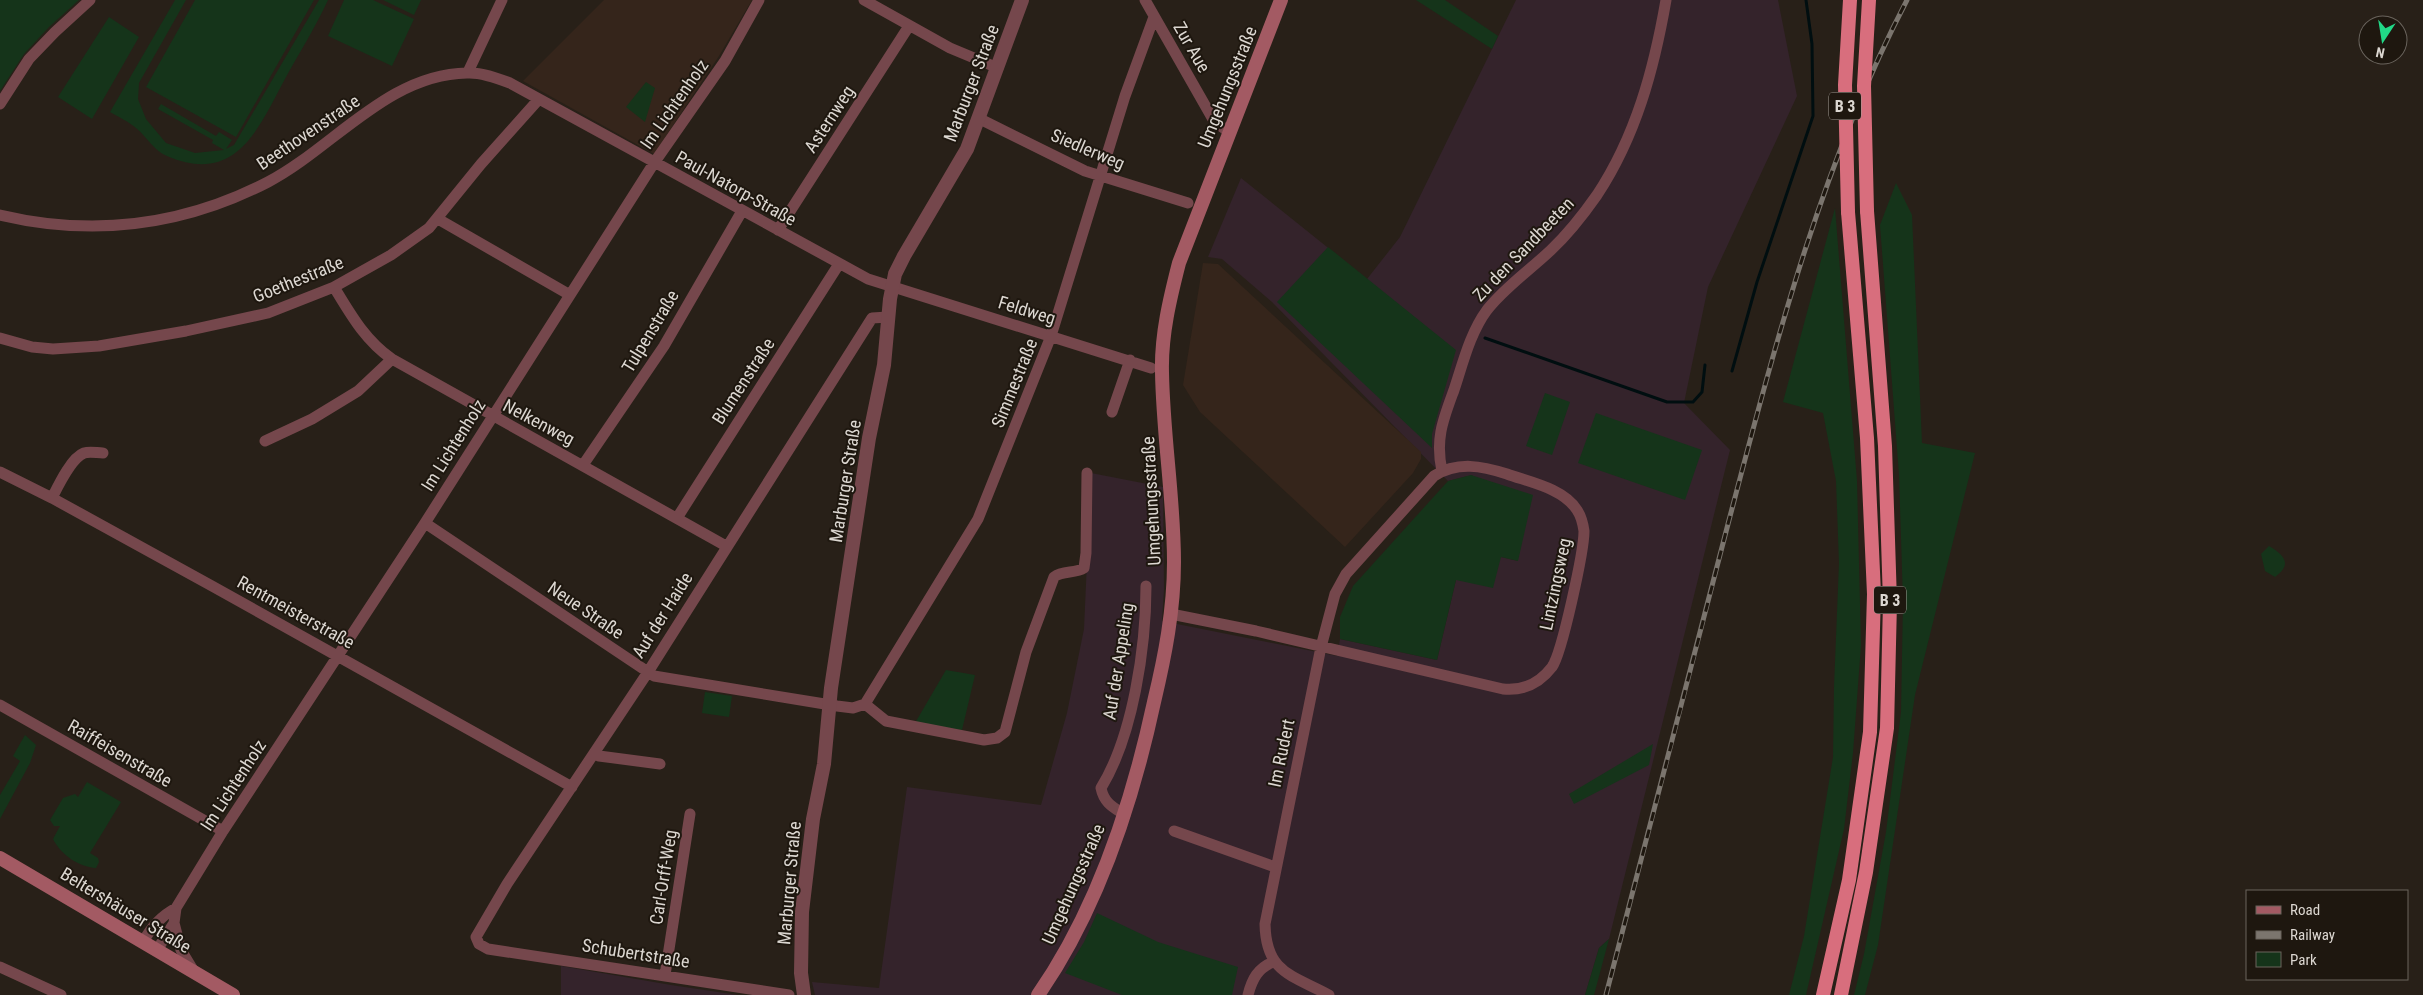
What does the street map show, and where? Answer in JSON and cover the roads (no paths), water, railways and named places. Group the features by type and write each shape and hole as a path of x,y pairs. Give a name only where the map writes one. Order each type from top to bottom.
{"highway":[{"name":"B 3","path":"1823,995 1849,880 1870,732 1874,594 1867,438 1848,212 1845,102 1850,0"},
{"name":"B 3","path":"1841,995 1866,872 1887,728 1890,602 1886,446 1866,211 1864,102 1869,0"}],"main road":[{"name":"Umgehungsstraße","path":"1038,995 1087,908 1125,815 1150,724 1171,614 1174,556 1173,512 1162,371 1169,305 1179,263 1281,0"},
{"name":"Beltershäuser Straße","path":"0,858 234,995"}],"street":[{"path":"0,104 29,59 54,32 90,0"},
{"path":"468,72 502,0"},
{"name":"Im Lichtenholz","path":"195,973 181,950 174,923 176,908 223,831 339,656 654,163 725,61 759,0"},
{"path":"864,0 950,48 998,68"},
{"path":"883,11 889,0"},
{"name":"Marburger Straße","path":"804,995 801,973 802,912 868,448 884,365 888,317 893,287 900,263 950,182 967,149 1022,0"},
{"name":"Zur Aue","path":"1145,0 1214,121 1229,132"},
{"name":"Zu den Sandbeeten","path":"1442,471 1438,452 1440,430 1476,328 1497,298 1552,250 1569,231 1605,181 1629,134 1643,99 1654,64 1666,0"},
{"name":"Simmestraße","path":"865,704 978,519 1051,336 1099,176 1125,96 1154,17"},
{"name":"Asternweg","path":"778,230 909,26"},
{"name":"Beethovenstraße","path":"0,215 48,223 132,226 185,216 241,195 293,168 379,104 412,85 443,74 468,72 510,83 539,99"},
{"name":"Paul-Natorp-Straße","path":"539,99 839,264 868,279 893,287"},
{"name":"Goethestraße","path":"0,338 32,347 53,349 99,346 186,331 268,313 334,287 409,244 438,219 481,164 539,99"},
{"name":"Siedlerweg","path":"978,118 1099,176 1188,203"},
{"name":"Tulpenstraße","path":"583,465 664,346 742,211"},
{"path":"438,219 570,295"},
{"name":"Blumenstraße","path":"677,518 839,264"},
{"name":"Nelkenweg","path":"334,287 360,330 378,349 392,359 492,417 583,465 726,546"},
{"name":"Feldweg","path":"893,287 1151,368"},
{"name":"Auf der Haide","path":"478,944 476,937 507,884 648,672 872,318 888,317"},
{"path":"265,441 312,419 358,392 392,359"},
{"path":"1112,412 1130,360"},
{"path":"52,498 79,455 85,452 103,453"},
{"name":"Lintzingsweg","path":"1171,614 1256,631 1321,647 1502,690 1515,690 1532,685 1553,666 1560,648 1581,557 1584,529 1576,509 1569,501 1546,487 1494,470 1464,465 1442,471 1434,476 1346,574 1335,594 1321,647"},
{"name":"Rentmeisterstraße","path":"0,472 52,498 339,656 572,787"},
{"path":"830,705 853,708 865,704 879,716 896,724 984,740 997,738 1005,732 1026,652 1054,577 1059,574 1076,572 1084,568 1086,553 1087,473"},
{"name":"Neue Straße","path":"424,523 648,672 663,679 830,705"},
{"name":"Auf der Appeling","path":"1125,815 1108,804 1102,797 1101,788 1112,770 1124,736 1133,700 1146,606 1146,586"},
{"name":"Im Rudert","path":"1273,962 1265,939 1265,924 1321,647"},
{"name":"Raiffeisenstraße","path":"0,705 223,831"},
{"path":"595,753 599,756 660,764"},
{"name":"Carl-Orff-Weg","path":"665,976 690,814"},
{"path":"1174,831 1275,867"},
{"name":"Im Lichtenholz","path":"143,942 152,926 176,908"},
{"name":"Im Lichtenholz","path":"157,950 174,923"},
{"name":"Schubertstraße","path":"478,944 488,949 789,995"},
{"path":"1248,995 1257,974 1263,967 1273,962 1294,979 1329,995"},
{"path":"0,967 61,995"}],"waterway":[{"path":"1732,371 1757,282 1813,116 1812,44 1806,0"},
{"path":"1485,338 1667,402 1693,402 1702,392 1705,365"}],"railway":[{"path":"1606,995 1728,524 1783,323 1825,191 1849,126 1907,0"}]}
